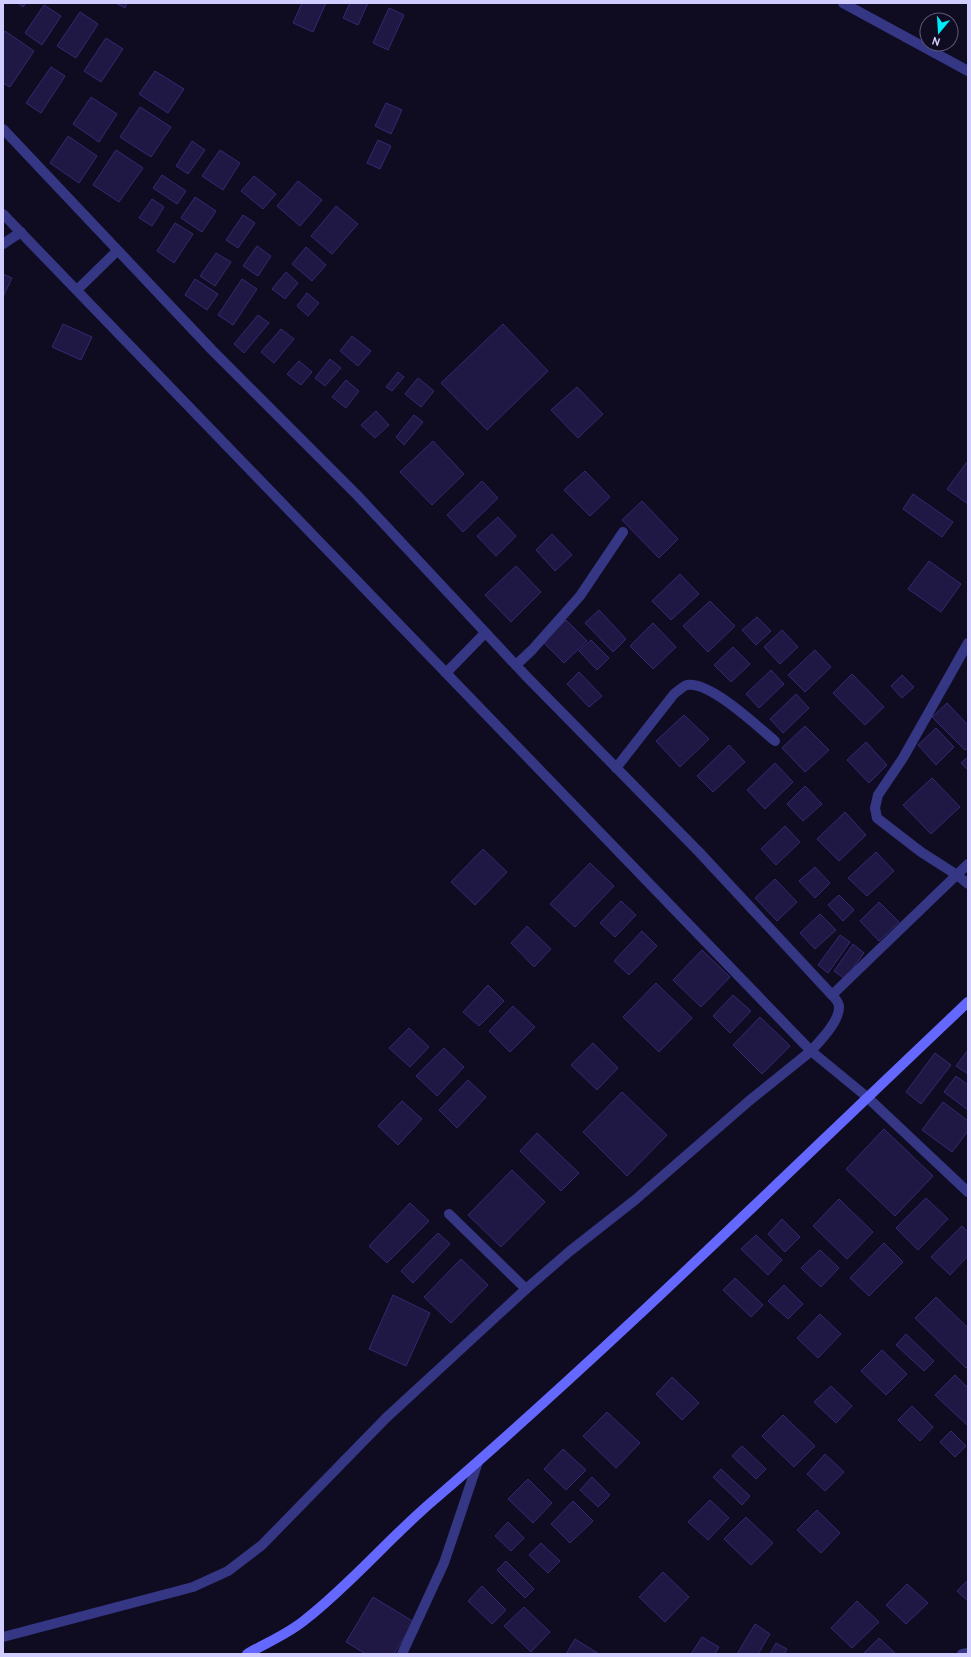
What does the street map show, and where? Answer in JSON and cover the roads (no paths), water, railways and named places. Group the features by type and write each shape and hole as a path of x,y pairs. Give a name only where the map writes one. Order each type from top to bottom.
{"main road":[{"path":"247,1654 305,1620 347,1583 418,1513 478,1462 709,1250 865,1096 968,1002"}],"street":[{"path":"843,3 968,71"},
{"path":"3,129 212,350 357,495 485,633 699,852 838,1001 839,1006 838,1015 825,1035 811,1052 749,1101 635,1200 570,1251 526,1289 386,1418 262,1545 228,1571 193,1587 3,1637"},
{"path":"3,214 811,1052 865,1096 968,1192"},
{"path":"3,244 20,232"},
{"path":"77,290 117,250"},
{"path":"516,665 532,650 580,596 623,532"},
{"path":"446,673 485,633"},
{"path":"968,643 903,758 878,796 875,808 878,818 921,852 957,875 968,884"},
{"path":"616,768 674,694 686,685 699,686 714,692 775,741"},
{"path":"832,995 968,864"},
{"path":"449,1214 526,1289"},
{"path":"402,1654 444,1563 478,1462"},
{"path":"962,1654 968,1652"}]}
